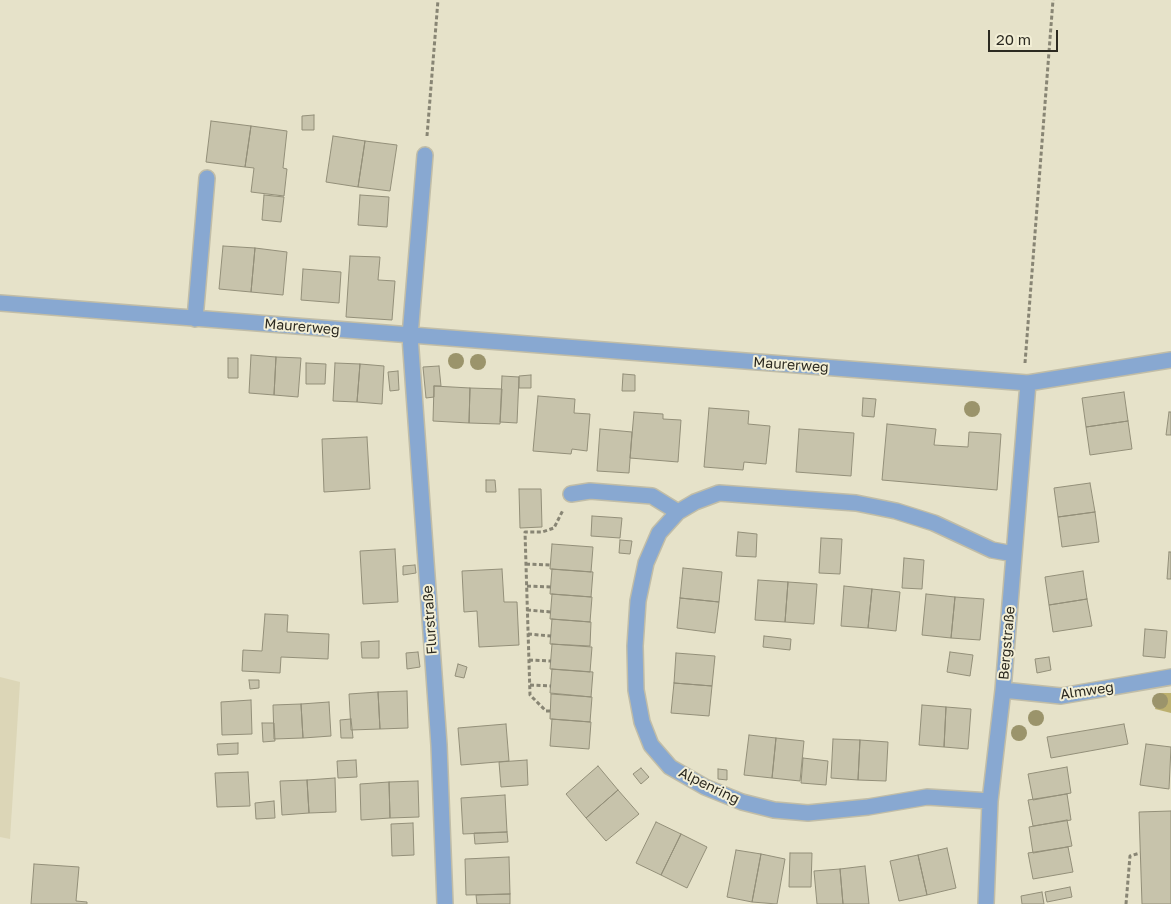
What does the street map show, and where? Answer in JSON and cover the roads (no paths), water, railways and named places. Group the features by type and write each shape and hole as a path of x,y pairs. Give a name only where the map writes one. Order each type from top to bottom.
{"street":[{"path":"410,336 425,155"},
{"path":"195,319 207,178"},
{"name":"Maurerweg","path":"0,304 1028,383 1171,360"},
{"name":"Flurstraße","path":"410,336 439,745 445,904"},
{"name":"Bergstraße","path":"986,904 990,801 1003,690 1028,383"},
{"path":"571,494 590,491 652,496 678,512"},
{"name":"Alpenring","path":"990,801 927,797 868,807 808,813 774,810 742,802 704,787 670,767 651,745 642,722 636,690 635,646 638,601 646,563 659,533 678,512 695,502 719,493 856,503 896,511 934,523 992,550 1014,554"},
{"name":"Almweg","path":"1003,690 1061,696 1171,677"}]}
